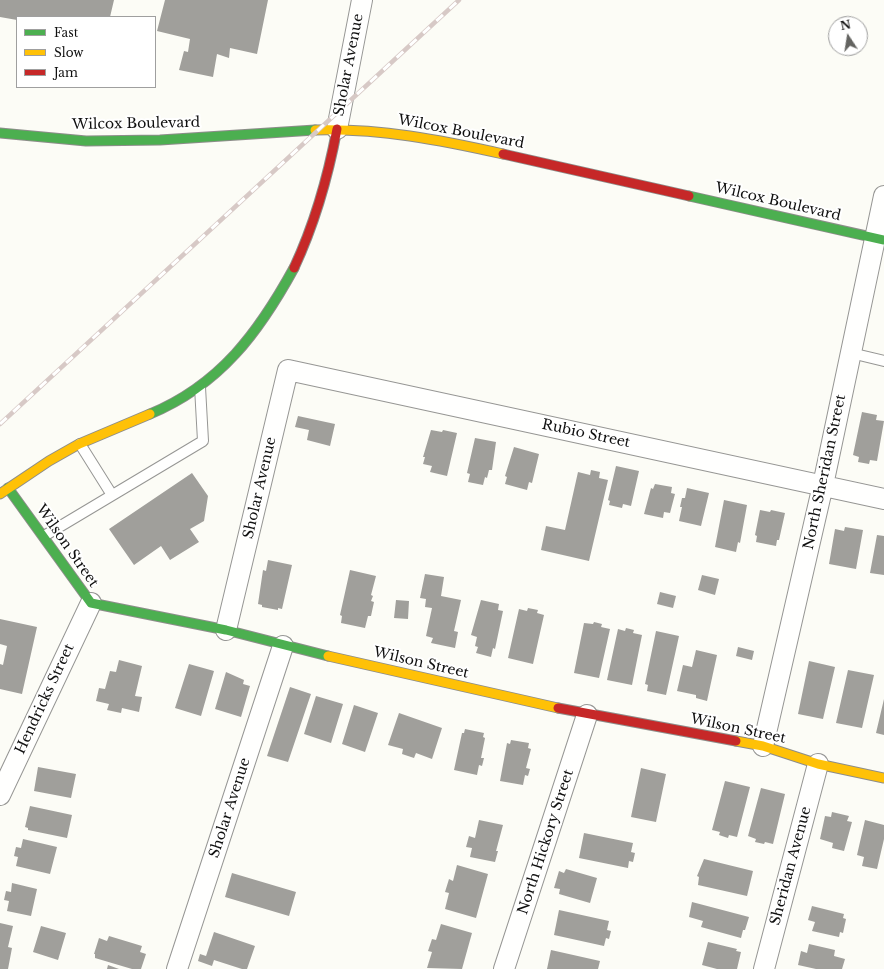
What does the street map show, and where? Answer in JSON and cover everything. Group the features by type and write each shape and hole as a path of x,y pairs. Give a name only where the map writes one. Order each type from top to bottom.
{"main road":[{"name":"Wilcox Boulevard","path":"0,133 86,141 160,140 275,131 337,129 406,134 487,150 879,240"},
{"path":"4,491 80,444 164,408 200,387 218,372 239,350 256,329 286,284 314,225 327,181 337,129"},
{"name":"Wilson Street","path":"4,491 44,536 90,603 226,630 283,646 587,715 762,746 818,764 884,778"}],"street":[{"name":"Sholar Avenue","path":"337,129 362,0"},
{"name":"North Sheridan Street","path":"762,746 823,486 851,353 879,240 884,196"},
{"name":"Sholar Avenue","path":"226,630 288,370"},
{"name":"Rubio Street","path":"288,370 884,500"},
{"name":"Hendricks Street","path":"0,795 90,603"},
{"name":"Sholar Avenue","path":"177,969 283,646"},
{"name":"North Hickory Street","path":"504,969 587,715"},
{"name":"Sheridan Avenue","path":"764,969 818,764"}],"lane":[{"path":"851,353 884,361"},
{"path":"44,536 203,441 200,387"},
{"path":"80,444 112,495"}],"building":[{"path":"0,0 114,0 110,16 16,16 16,20 0,17"},
{"path":"165,0 268,0 257,54 230,48 229,58 217,54 213,77 179,70 184,51 188,52 190,39 157,31"},
{"path":"862,412 877,415 876,420 884,421 877,461 870,460 869,464 858,462 859,457 853,455"},
{"path":"298,416 335,424 330,446 307,440 309,430 295,427"},
{"path":"431,430 442,432 443,430 457,433 447,476 430,472 432,466 423,464 425,457 423,457"},
{"path":"475,438 496,442 492,470 489,470 483,485 468,482 470,474 467,473"},
{"path":"514,447 539,454 532,483 529,482 527,490 505,484 507,477 505,476"},
{"path":"616,466 639,471 631,506 623,504 622,508 609,505 610,501 608,500"},
{"path":"591,470 600,472 599,478 608,480 589,561 541,550 546,526 565,530 578,472 590,475"},
{"path":"192,473 208,496 204,521 190,529 199,542 170,560 161,546 134,565 109,529"},
{"path":"655,484 672,487 671,493 675,494 670,513 664,512 663,518 644,514 651,488 653,489"},
{"path":"687,488 709,493 701,526 679,521 682,498 685,498"},
{"path":"724,500 747,505 740,543 738,542 736,552 715,547"},
{"path":"760,510 770,512 771,510 785,513 779,540 777,540 776,546 756,542 757,536 755,535"},
{"path":"845,527 863,530 856,569 829,564 835,529 844,531"},
{"path":"877,535 884,536 884,575 870,573"},
{"path":"268,560 292,565 282,609 278,608 278,610 262,607 262,605 258,604 263,570 266,571"},
{"path":"350,570 376,576 371,595 373,596 371,601 374,602 371,616 368,616 365,628 341,623 342,616 340,615"},
{"path":"425,574 444,577 441,596 461,600 454,631 458,632 455,648 431,643 433,638 426,636 432,608 425,607 426,599 420,598"},
{"path":"702,575 719,579 715,595 698,590"},
{"path":"660,592 676,596 673,608 657,604"},
{"path":"396,600 409,601 408,619 394,618"},
{"path":"481,600 499,604 498,610 503,611 495,649 493,648 491,657 476,653 478,647 475,646 477,637 471,635"},
{"path":"528,608 538,610 537,613 544,615 533,664 508,658 519,609 527,611"},
{"path":"0,619 37,627 22,694 0,689 0,664 3,665 7,646 0,644"},
{"path":"594,622 602,624 601,627 610,629 599,678 574,673 584,623 593,624"},
{"path":"626,628 634,630 633,633 642,635 632,685 607,680 618,629 625,631"},
{"path":"656,631 679,636 666,695 647,691 648,685 645,684"},
{"path":"738,647 754,651 752,660 736,656"},
{"path":"696,650 717,655 707,701 696,698 696,695 677,691 683,665 692,667"},
{"path":"119,660 142,666 135,696 142,697 139,712 122,708 121,713 107,710 109,704 96,701 99,688 105,689 110,671 116,672"},
{"path":"809,661 835,667 823,719 798,714"},
{"path":"189,664 214,671 201,716 175,708"},
{"path":"848,670 874,675 862,728 836,723"},
{"path":"226,672 244,680 243,684 250,686 241,717 215,709"},
{"path":"290,687 311,694 288,762 267,756"},
{"path":"316,696 343,704 331,743 304,734"},
{"path":"884,699 884,735 876,733"},
{"path":"354,705 378,713 365,752 342,744"},
{"path":"399,713 442,728 432,759 416,753 414,758 402,754 403,749 388,745"},
{"path":"465,729 484,733 483,737 485,738 481,758 484,758 482,766 479,765 477,775 454,770 462,733 464,733"},
{"path":"511,740 529,743 528,748 531,749 526,768 530,769 528,776 525,775 523,785 500,781 507,743 510,744"},
{"path":"38,767 76,774 71,798 34,791"},
{"path":"641,768 666,774 656,822 631,817"},
{"path":"725,781 750,787 737,837 729,835 728,838 719,835 720,832 712,830"},
{"path":"761,788 785,794 773,844 755,842 756,839 748,836"},
{"path":"30,806 72,815 67,838 28,830 28,828 25,827"},
{"path":"832,812 849,816 847,821 852,822 844,851 832,848 833,843 820,839 825,816 831,817"},
{"path":"479,820 503,825 496,851 498,851 495,862 470,857 472,848 466,847 469,836 475,838"},
{"path":"865,820 884,825 884,839 877,869 862,866 864,857 857,855"},
{"path":"584,833 633,843 631,852 635,853 633,862 629,861 628,868 579,858"},
{"path":"23,839 57,847 50,874 16,866 18,857 14,856 16,847 21,848"},
{"path":"704,859 753,871 747,896 698,885 699,877 697,876"},
{"path":"457,865 488,874 476,918 445,909 449,893 445,892 449,879 453,881"},
{"path":"566,869 597,878 590,903 559,894 560,889 554,888 559,871 564,873"},
{"path":"232,873 296,892 289,916 225,897"},
{"path":"12,883 37,889 31,916 7,911 9,901 4,900 6,891 11,892"},
{"path":"692,902 749,917 741,938 701,927 703,921 689,917"},
{"path":"812,906 844,914 843,918 846,919 843,933 840,932 839,937 812,931 815,922 808,920"},
{"path":"559,910 609,921 607,930 611,931 609,939 606,938 604,946 554,935"},
{"path":"0,923 13,926 8,947 12,948 8,969 0,969"},
{"path":"441,924 472,933 462,969 427,968 432,952 428,951 432,939 436,940"},
{"path":"41,926 66,933 58,960 33,952"},
{"path":"214,932 255,946 247,969 242,969 214,960 212,966 198,961 200,954 206,956"},
{"path":"109,936 142,946 140,952 146,954 141,969 132,969 95,958 94,954 99,938 107,941"},
{"path":"708,942 737,949 736,951 741,952 737,969 717,969 702,965"},
{"path":"809,944 835,950 834,956 845,959 842,969 816,969 798,965 801,951 807,953"},
{"path":"551,950 600,961 598,969 547,969"},
{"path":"108,965 119,969 107,969"}],"railway":[{"path":"0,424 459,0"}],"traffic: fast":[{"path":"0,133 86,141 160,140 315,130"},
{"path":"689,196 884,240"},
{"path":"150,414 175,402 197,388 217,372 235,354 252,335 267,314 294,268"},
{"path":"8,488 91,603 226,630 328,656"}],"traffic: slow":[{"path":"315,130 363,131 410,136 503,154"},
{"path":"0,494 49,461 79,444 150,414"},
{"path":"328,656 558,708"},
{"path":"736,741 763,746 818,764 884,778"}],"traffic: jam":[{"path":"294,268 302,251 320,200 337,129"},
{"path":"503,154 689,196"},
{"path":"558,708 736,741"}]}
